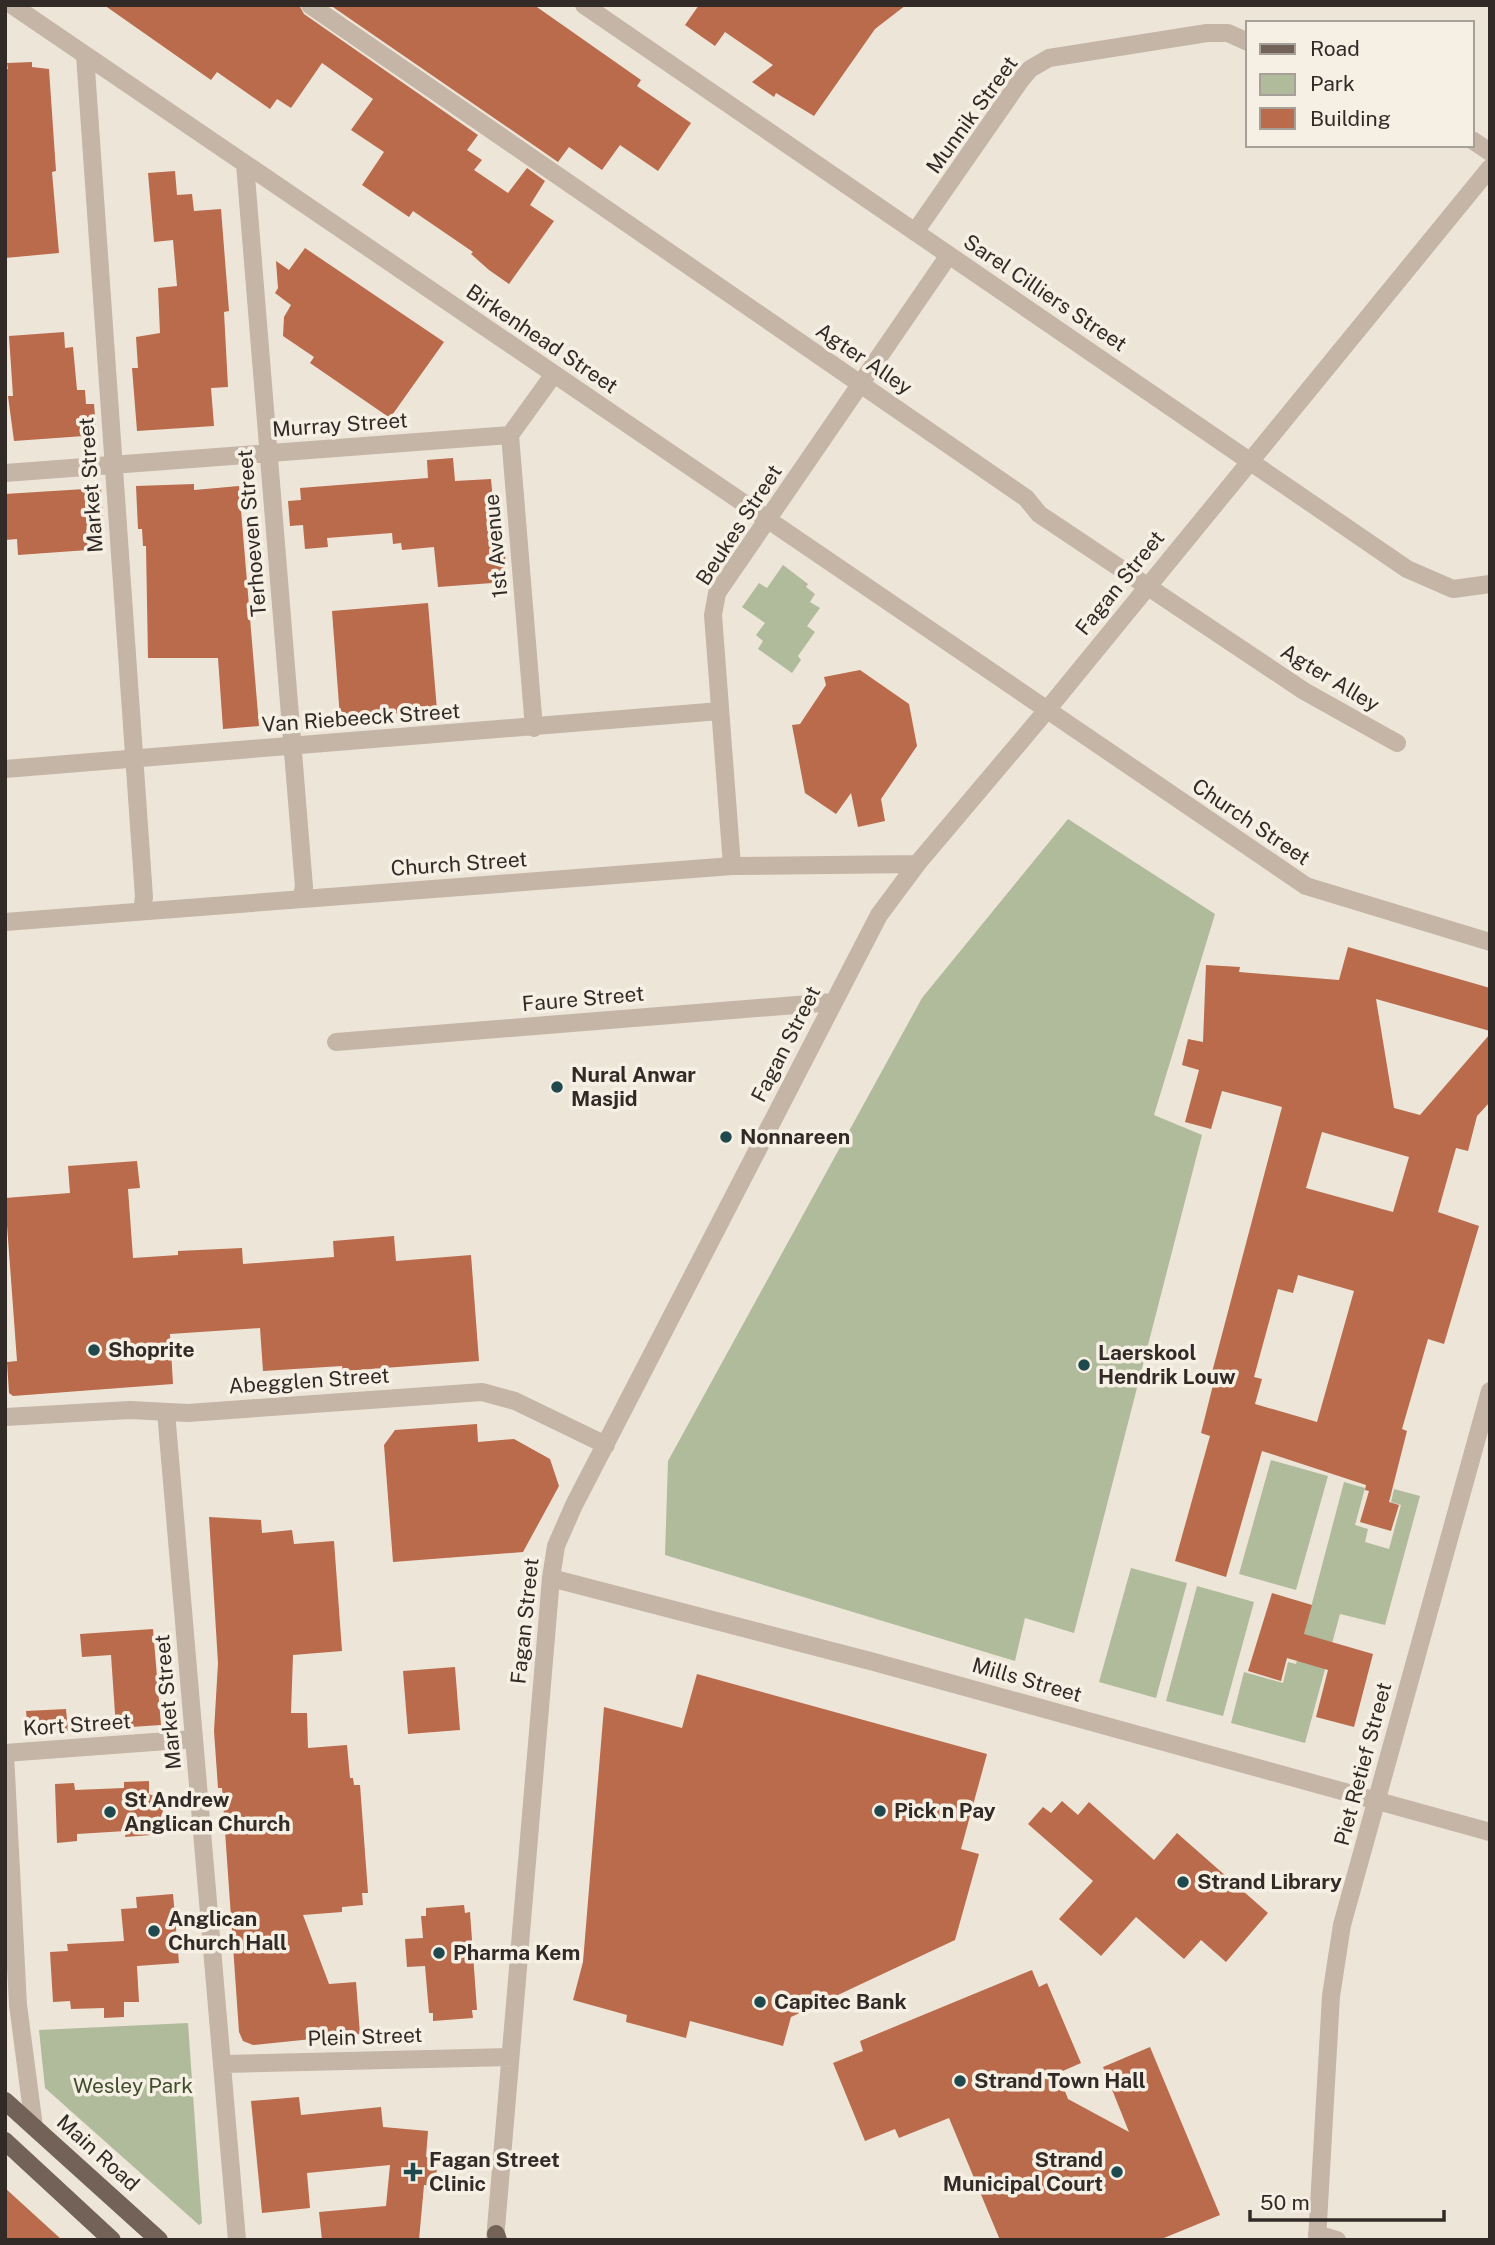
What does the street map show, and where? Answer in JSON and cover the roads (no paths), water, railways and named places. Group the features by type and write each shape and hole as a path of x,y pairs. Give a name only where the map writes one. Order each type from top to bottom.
{"main road":[{"name":"Main Road","path":"5,2101 159,2240"},
{"path":"5,2141 112,2240"}],"street":[{"name":"Birkenhead Street","path":"12,5 1047,710"},
{"name":"Agter Alley","path":"310,5 1026,498 1039,514 1146,588 1304,691 1397,743"},
{"name":"Sarel Cilliers Street","path":"584,5 1407,569 1454,589 1490,584"},
{"name":"Munnik Street","path":"915,232 1020,81 1040,62 1063,55 1207,33 1228,33 1246,41"},
{"name":"Market Street","path":"85,55 144,897 142,911"},
{"path":"1474,141 1490,152"},
{"name":"Terhoeven Street","path":"245,164 304,887 302,898"},
{"name":"Fagan Street","path":"496,2238 551,1578 556,1546 879,915 916,864 1047,710 1490,168"},
{"name":"Beukes Street","path":"732,866 714,603 717,593 949,255"},
{"path":"510,435 554,374"},
{"name":"Murray Street","path":"5,473 510,435"},
{"name":"1st Avenue","path":"510,435 534,728"},
{"name":"Church Street","path":"1047,710 1306,886 1490,942"},
{"name":"Van Riebeeck Street","path":"5,769 720,711"},
{"name":"Church Street","path":"5,922 732,866 916,864"},
{"name":"Faure Street","path":"336,1042 833,1002"},
{"name":"Piet Retief Street","path":"1317,2237 1331,1996 1342,1925 1490,1391"},
{"name":"Abegglen Street","path":"5,1417 130,1410 166,1412 482,1392 515,1401 606,1445"},
{"name":"Market Street","path":"166,1412 237,2240"},
{"name":"Mills Street","path":"551,1578 874,1662 1490,1832"},
{"name":"Kort Street","path":"5,1754 194,1739"},
{"path":"5,1754 18,2005 34,2127"},
{"path":"5,2022 18,2005"},
{"name":"Plein Street","path":"222,2064 510,2057"},
{"path":"1317,2237 1337,2240"}],"place":[{"name":"Nural Anwar Masjid","path":"557,1087"},
{"name":"Nonnareen","path":"726,1137"},
{"name":"Shoprite","path":"94,1350"},
{"name":"Laerskool Hendrik Louw","path":"1084,1365"},
{"name":"Pick n Pay","path":"880,1811"},
{"name":"St Andrew Anglican Church","path":"110,1812"},
{"name":"Strand Library","path":"1183,1882"},
{"name":"Anglican Church Hall","path":"154,1931"},
{"name":"Pharma Kem","path":"439,1953"},
{"name":"Capitec Bank","path":"760,2002"},
{"name":"Strand Town Hall","path":"960,2081"},
{"name":"Fagan Street Clinic","path":"413,2172"},
{"name":"Strand Municipal Court","path":"1117,2172"}],"park label":[{"name":"Wesley Park","path":"133,2086"}]}
